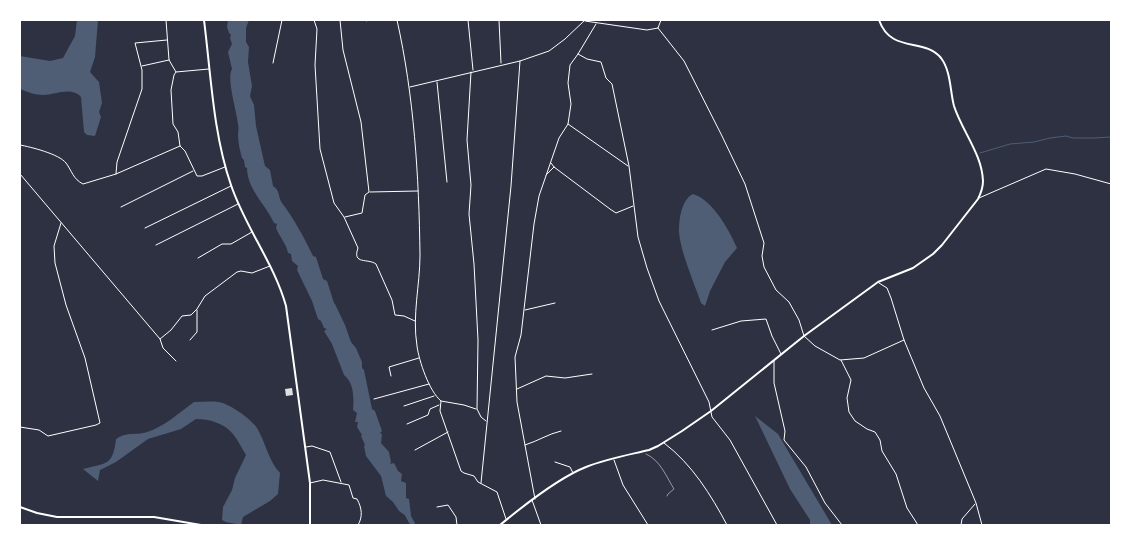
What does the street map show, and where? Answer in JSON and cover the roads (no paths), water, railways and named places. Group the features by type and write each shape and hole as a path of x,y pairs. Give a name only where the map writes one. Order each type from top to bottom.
{"street":[{"path":"166,20 169,60 176,72"},
{"path":"204,20 210,69 231,186 238,204 271,266 282,294 287,314 310,483 310,525"},
{"path":"273,63 282,20"},
{"path":"314,20 318,29 315,65 318,138 334,203 344,217 358,248 357,256 360,260 372,261 376,264 392,300 395,315 404,316 415,321"},
{"path":"340,20 344,56 361,122 369,192"},
{"path":"397,20 409,87 419,191 420,257 415,321 417,348 435,396 441,400 477,409"},
{"path":"468,20 472,72 467,118 467,140 471,185 469,214 478,340 477,409 480,417 486,421"},
{"path":"499,20 501,64"},
{"path":"658,28 661,20"},
{"path":"500,525 574,473 587,467 664,443 711,411 804,336 878,282 913,268 933,254 978,199 982,191 983,182 981,170 954,106 948,76 941,59 928,49 896,40 886,34 879,20"},
{"path":"409,87 520,61 549,51 585,21 647,30 658,28"},
{"path":"541,525 534,500 517,402 515,357 525,311 534,224 539,196 559,138 568,124 571,98 568,74 570,65 596,24"},
{"path":"658,28 684,61 745,184 764,243 762,256 764,267 776,290 788,302 799,320 804,336 814,346 840,360 851,380 847,398 849,412 855,421 875,432 880,440 882,451 896,474 908,508 918,525"},
{"path":"116,174 117,162 142,90 143,79 135,43 167,40"},
{"path":"578,54 587,60 599,61 612,84 629,166 638,237 659,302 709,402 712,417 730,440 777,525"},
{"path":"141,66 169,60"},
{"path":"481,483 511,186 520,61"},
{"path":"176,72 210,69"},
{"path":"176,72 171,90 173,124 178,132 180,146 185,151 197,176 226,166"},
{"path":"437,81 447,182"},
{"path":"568,124 629,166"},
{"path":"20,145 43,151 63,160 72,175 83,184 116,174 180,146"},
{"path":"550,163 554,168 616,212 633,206"},
{"path":"546,175 554,168"},
{"path":"978,199 1046,169 1075,174 1111,184"},
{"path":"121,206 194,171"},
{"path":"20,174 160,339 163,348 176,361"},
{"path":"145,228 231,186"},
{"path":"344,217 362,213 365,195 369,192 419,191"},
{"path":"156,245 238,204"},
{"path":"20,427 39,430 48,436 100,423 85,358 66,305 55,263 54,246 61,223"},
{"path":"198,258 222,244 231,244 253,232"},
{"path":"160,339 171,330 182,316 191,315 197,309 204,296 237,272 252,273 271,266"},
{"path":"878,282 887,288 904,340 924,388 940,416 976,503 982,525"},
{"path":"525,311 555,303"},
{"path":"190,340 198,332 197,309"},
{"path":"712,330 740,321 766,319 781,354"},
{"path":"840,360 864,358 904,340"},
{"path":"391,376 389,367 420,358"},
{"path":"774,360 774,383 785,431 784,440 806,467 826,503 842,525"},
{"path":"516,389 546,376 565,378 592,374"},
{"path":"374,399 429,384"},
{"path":"404,406 435,396"},
{"path":"441,400 440,411 461,471 474,476 481,483 494,489 499,494 506,520"},
{"path":"407,424 428,415 430,409 440,404"},
{"path":"525,445 560,431"},
{"path":"415,450 448,432"},
{"path":"664,443 686,461 716,504 727,525"},
{"path":"306,447 312,446 330,452 340,482"},
{"path":"613,459 623,485 648,525"},
{"path":"555,462 570,467 574,473"},
{"path":"310,483 323,480 349,485 353,498 357,499 361,506 362,517 358,525"},
{"path":"961,525 962,518 976,503"},
{"path":"437,507 448,505 456,517 457,525"},
{"path":"20,507 45,516 154,517 201,525"}],"water":[{"path":"77,20 98,20 95,57 90,72 99,82 102,103 99,112 101,117 95,136 87,135 84,132 81,97 77,94 63,92 40,95 20,89 20,56 50,61 63,58 75,36"},
{"path":"228,20 249,20 246,28 246,42 249,47 248,62 252,86 250,96 254,105 256,126 265,166 270,170 273,186 277,190 282,203 299,228 313,256 316,257 323,279 327,281 334,303 362,362 372,409 375,411 382,431 380,433 382,434 381,443 389,452 390,464 394,463 402,474 401,481 406,483 406,498 409,499 411,515 406,516 399,511 386,496 381,476 366,456 362,435 357,427 358,422 355,422 357,413 353,410 352,386 344,375 332,344 324,331 327,329 324,328 318,319 312,301 297,270 298,266 292,261 291,254 288,253 277,231 277,224 274,223 250,183 247,168 245,167 239,147 238,125 230,80 232,69 228,52 232,44 231,35 227,27"},
{"path":"693,194 707,202 714,209 730,233 737,248 725,262 710,291 705,306 701,303 688,268 679,232 683,205"},
{"path":"194,402 223,403 245,416 257,428 273,463 280,473 278,494 243,517 241,525 222,520 223,507 246,455 233,434 216,422 196,419 181,429 148,439 116,462 100,470 98,481 83,469 107,462 113,454 116,439 124,435 153,430 166,423"},
{"path":"755,416 778,434 832,525 810,525 810,520 790,489"}],"waterway":[{"path":"980,153 1010,144 1066,136 1073,138 1111,137"},
{"path":"405,510 413,525"}]}
